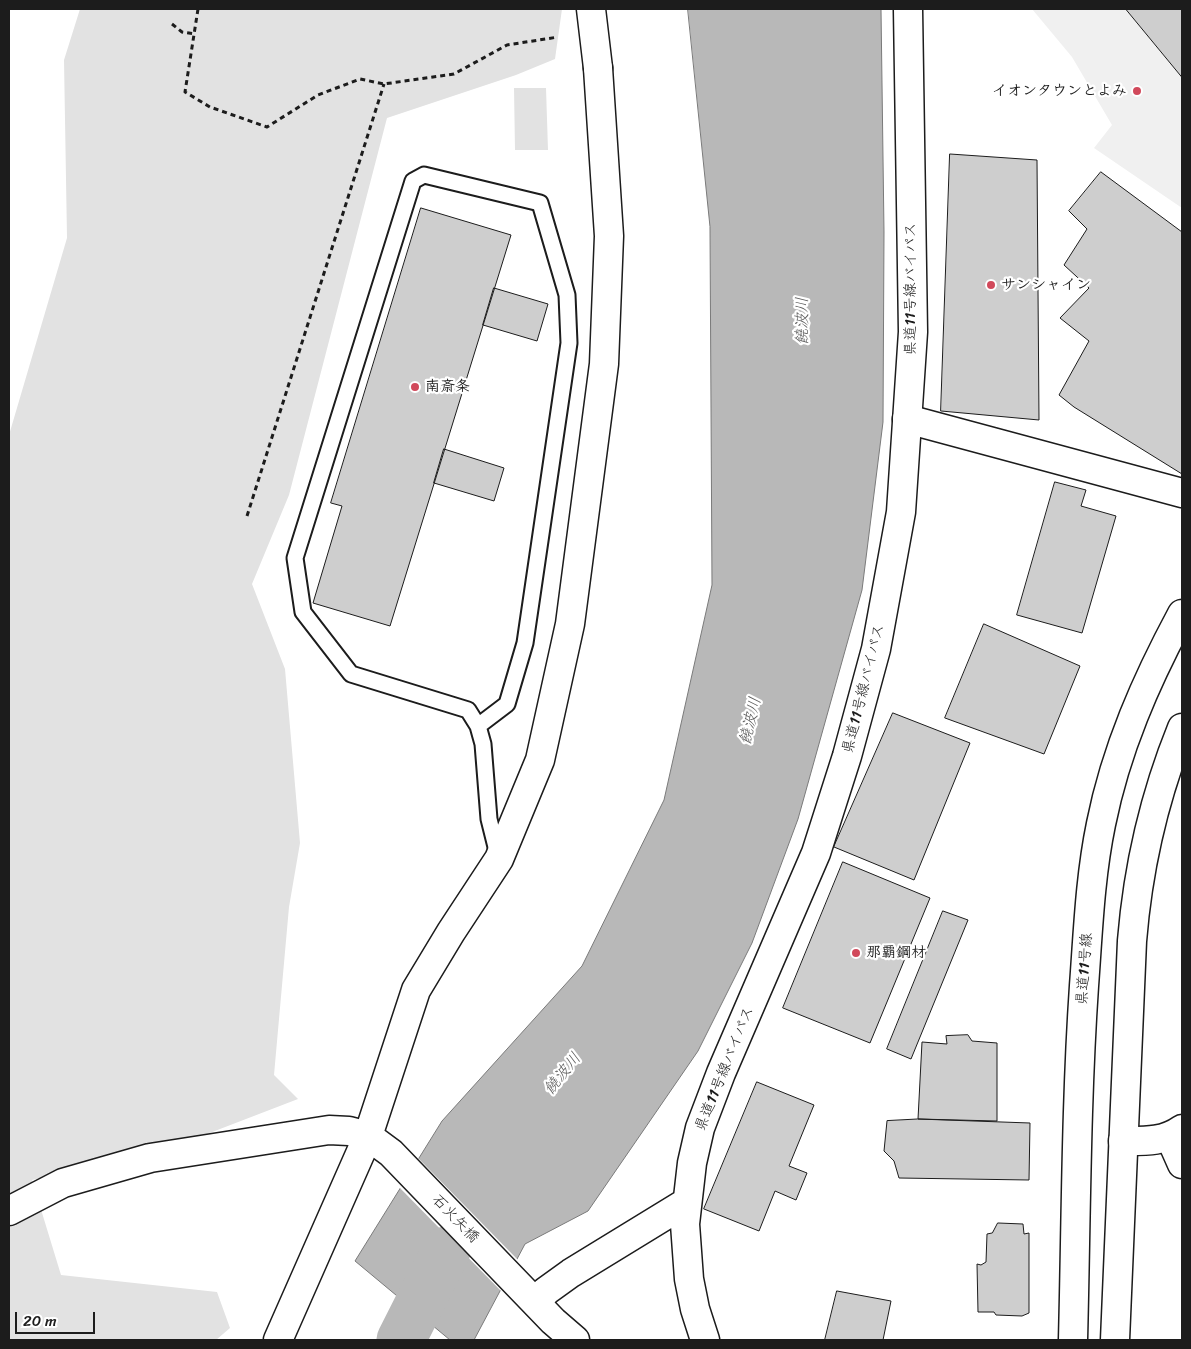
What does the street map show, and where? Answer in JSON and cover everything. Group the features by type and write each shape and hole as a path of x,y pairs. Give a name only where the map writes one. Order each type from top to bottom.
{"main road":[{"path":"278,1340 368,1136 416,990 499,859 540,760 570,624 604,364 609,236 598,68 591,9"},
{"name":"県道11号線バイパス","path":"705,1340 695,1309 685,1224 692,1163 700,1128 720,1073 816,853 849,747 876,649 901,512 913,332 908,9"},
{"path":"907,419 1182,493"},
{"name":"県道11号線","path":"1073,1340 1081,1035 1092,877 1101,824 1126,733 1160,654 1182,614"},
{"path":"1115,1340 1132,941 1136,897 1143,853 1155,804 1182,728"},
{"path":"9,1211 64,1183 150,1158 330,1130 349,1131 368,1136"},
{"path":"1123,1141 1144,1141 1176,1133 1182,1164"},
{"name":"石火矢橋","path":"368,1136 391,1152 575,1340"},
{"path":"527,1293 546,1291 687,1202"}],"lane":[{"path":"478,726 507,704 525,643 570,343 567,295 540,203 424,175 413,181 295,558 303,612 351,674 468,710 478,726 483,744 489,819 499,859"}],"path":[{"path":"198,9 185,92 210,108 267,127 318,95 360,79 384,84 454,74 507,45 558,36"},
{"path":"172,24 182,32 195,34"},
{"path":"246,516 384,84"}],"shaded area":[{"path":"80,9 562,9 555,59 516,75 387,118 289,495 252,584 285,669 300,843 289,907 274,1075 298,1099 194,1139 32,1180 61,1275 217,1292 230,1328 216,1340 9,1340 9,435 67,238 64,60"},
{"name":"イオンタウンとよみ","path":"1032,9 1182,9 1182,208 1094,148 1112,125 1072,57"},
{"path":"514,88 546,88 548,150 515,150"}],"water":[{"path":"688,9 881,9 884,232 883,422 862,590 798,819 752,943 698,1051 588,1211 525,1244 474,1340 450,1340 355,1261 442,1121 582,966 664,800 712,585 710,227"}],"pier":[{"path":"417,1157 519,1261 502,1292 398,1186"}],"building":[{"path":"1126,9 1182,9 1182,77"},
{"name":"サンシャイン","path":"950,154 1037,160 1039,420 941,411"},
{"path":"1101,172 1182,232 1182,474 1074,407 1059,395 1089,341 1060,318 1089,288 1064,265 1087,229 1069,211"},
{"name":"南斎条","path":"421,208 511,235 390,626 313,603 342,506 331,503"},
{"path":"494,288 548,304 537,341 483,325"},
{"path":"444,449 504,468 494,501 434,483"},
{"path":"1055,482 1086,490 1081,506 1116,516 1082,633 1017,615"},
{"path":"984,624 1080,666 1044,754 945,718"},
{"path":"893,713 970,743 914,880 834,847"},
{"name":"那覇鋼材","path":"843,862 930,898 870,1043 783,1008"},
{"path":"943,911 968,920 911,1059 887,1049"},
{"path":"968,1035 972,1041 997,1043 997,1121 918,1119 922,1042 947,1044 946,1036"},
{"path":"757,1082 814,1105 789,1166 807,1173 796,1200 775,1191 759,1231 704,1209"},
{"path":"918,1119 1030,1123 1029,1180 899,1178 894,1161 884,1151 887,1121"},
{"path":"998,1223 1023,1224 1024,1234 1029,1233 1029,1313 1022,1316 978,1312 977,1264 981,1265 986,1262 987,1234 992,1233"},
{"path":"837,1291 891,1301 883,1340 825,1340"}],"waterway":[{"name":"饒波川","path":"401,1340 446,1251"}],"place":[{"name":"イオンタウンとよみ","path":"1137,91"},
{"name":"サンシャイン","path":"991,285"},
{"name":"南斎条","path":"415,387"},
{"name":"那覇鋼材","path":"856,953"}]}
